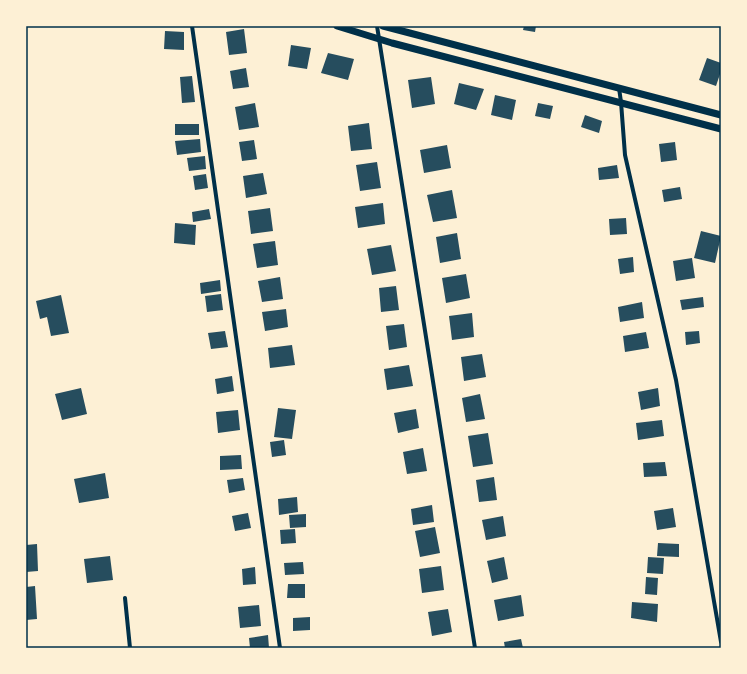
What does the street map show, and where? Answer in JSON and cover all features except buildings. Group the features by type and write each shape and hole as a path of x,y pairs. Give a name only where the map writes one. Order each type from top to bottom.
{"street":[{"path":"192,26 280,648"},
{"path":"336,26 379,39 721,129"},
{"path":"377,26 474,648"},
{"path":"383,26 721,114"},
{"path":"618,88 621,102 625,155 676,380 721,642"},
{"path":"125,598 130,648"}]}
